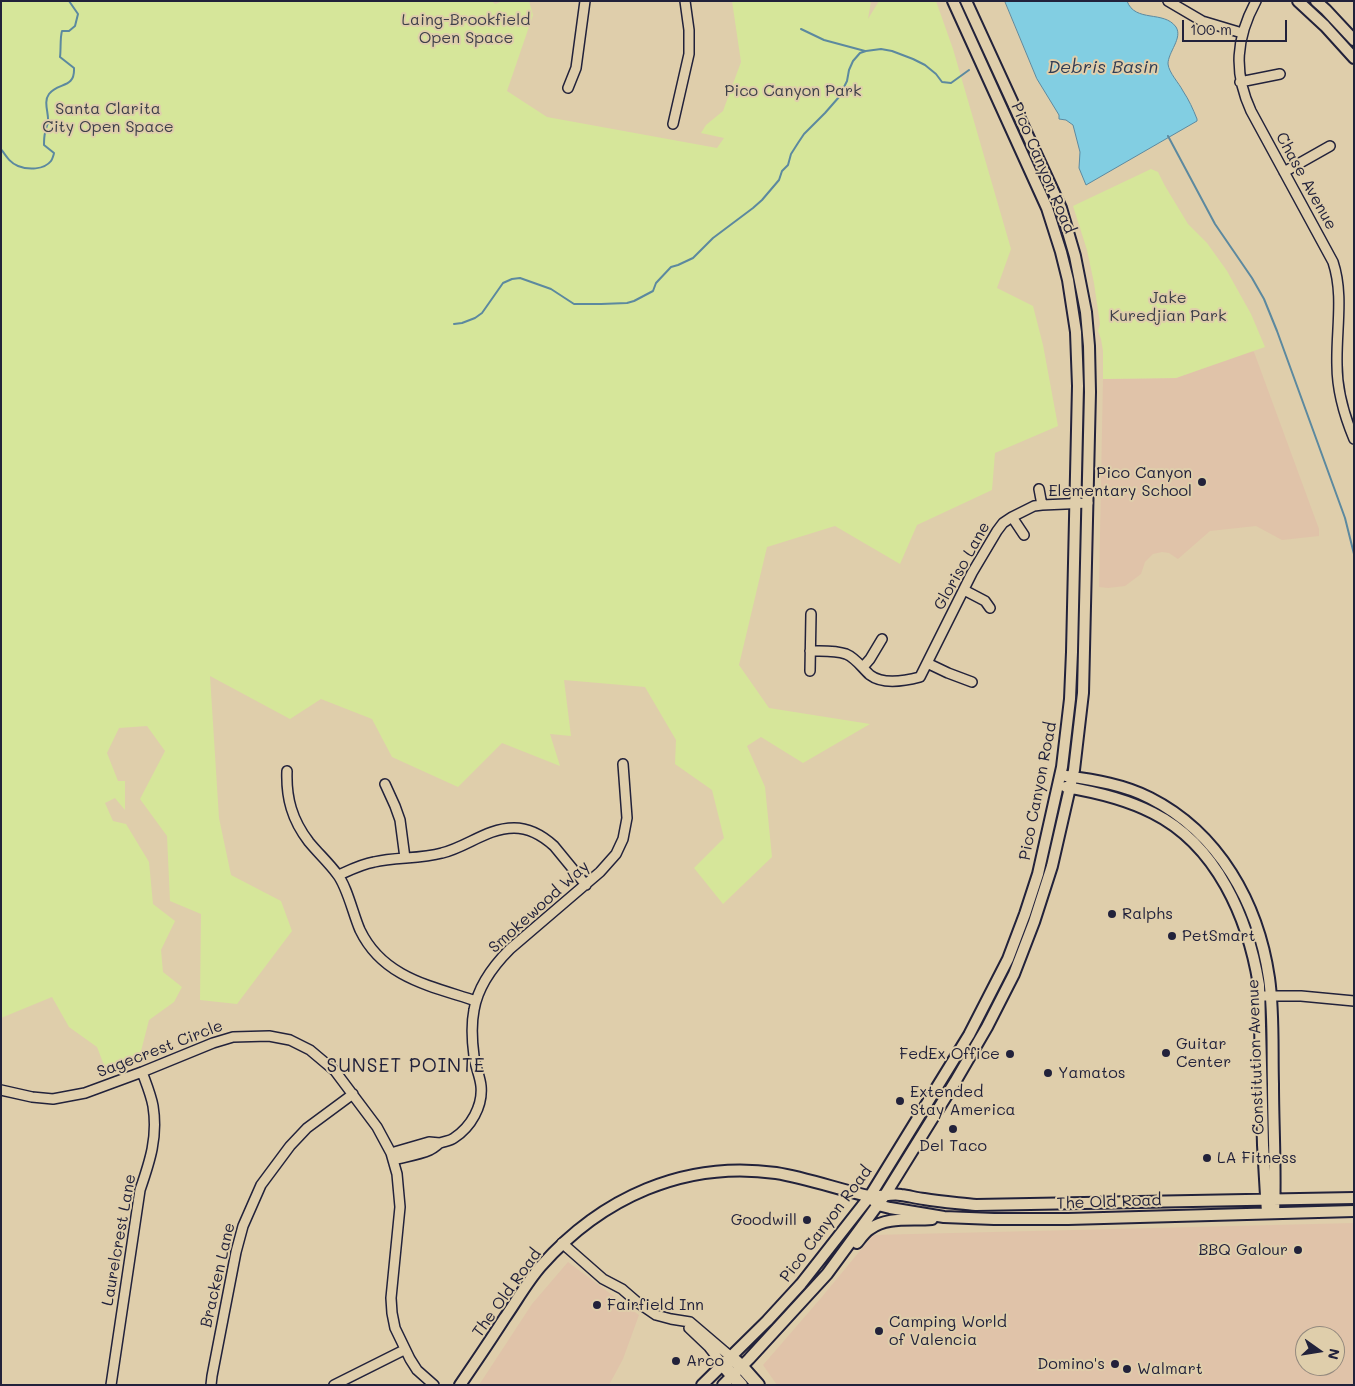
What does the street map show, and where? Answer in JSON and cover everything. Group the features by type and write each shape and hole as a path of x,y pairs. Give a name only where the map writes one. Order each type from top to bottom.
{"highway":[{"path":"727,1361 735,1378 758,1385"}],"main road":[{"name":"Pico Canyon Road","path":"702,1385 767,1322 801,1284 870,1196 969,1035 1008,959 1025,914 1038,874 1060,775 1070,699 1078,386 1076,332 1068,280 1047,208 953,1"},
{"name":"Pico Canyon Road","path":"735,1378 827,1274 878,1205 987,1027 1014,974 1034,922 1052,866 1072,777 1082,694 1088,503 1089,346 1082,284 1055,193 966,1"},
{"path":"1298,1 1325,26 1354,58"},
{"path":"1316,1 1354,40"},
{"name":"Constitution Avenue","path":"1060,775 1117,786 1151,798 1200,832 1215,849 1237,882 1252,916 1262,948 1268,977 1265,996 1263,1145 1270,1213"},
{"name":"Constitution Avenue","path":"1057,786 1097,793 1153,812 1172,824 1199,848 1225,885 1243,921 1265,996"},
{"name":"The Old Road","path":"460,1385 539,1268 562,1243 589,1221 624,1200 668,1181 699,1174 740,1171 776,1173 870,1196 900,1194 922,1199 976,1204 1354,1198"},
{"path":"870,1196 878,1205"},
{"name":"The Old Road","path":"878,1205 944,1217 1068,1219 1354,1211"},
{"path":"827,1274 838,1268 869,1230 875,1226 889,1221 944,1217"}],"street":[{"path":"568,88 576,68 585,1"},
{"path":"672,124 689,54 690,39 685,1"},
{"path":"1168,1 1202,21 1242,33"},
{"name":"Chase Avenue","path":"1256,1 1242,33 1238,57 1240,82 1250,111 1328,251 1336,273 1339,297 1338,378 1343,408 1354,439"},
{"path":"1240,82 1280,74"},
{"path":"1284,172 1330,146"},
{"path":"1039,489 1042,505"},
{"name":"Gloriso Lane","path":"863,667 873,677 883,680 907,681 920,677 985,550 1003,523 1026,509 1042,505 1088,503"},
{"path":"1012,517 1024,535"},
{"path":"964,590 985,601 990,608"},
{"path":"810,671 811,614"},
{"path":"810,651 845,654 852,657 863,667 882,639"},
{"path":"927,663 972,682"},
{"name":"Smokewood Way","path":"392,1156 429,1142 440,1144 454,1138 464,1131 475,1115 481,1098 481,1084 472,1043 476,1001 486,979 499,960 586,885 616,854 623,839 627,818 623,764"},
{"path":"287,771 288,798 302,833 339,875 362,934 373,950 389,965 408,978 476,1001"},
{"path":"384,784 400,820 405,858"},
{"path":"339,875 374,862 440,854 495,830 516,828 534,833 548,841 586,885"},
{"path":"1265,996 1301,996 1354,1001"},
{"name":"Sagecrest Circle","path":"1,1090 32,1097 53,1099 85,1093 212,1043 233,1037 268,1036 290,1040 310,1050 336,1071 377,1127 392,1156 399,1186 400,1207 391,1298 392,1313 395,1328 404,1350 417,1370 434,1385"},
{"name":"Laurelcrest Lane","path":"111,1385 140,1190 151,1159 155,1134 152,1105 142,1072"},
{"name":"Bracken Lane","path":"211,1385 236,1252 243,1226 258,1191 290,1146 307,1128 353,1094"},
{"path":"562,1243 603,1279 622,1288 637,1302 656,1315 671,1319 688,1327 709,1348 727,1361"},
{"path":"334,1385 404,1350"}],"shaded area":[{"name":"Pico Canyon Elementary School","path":"1251,350 1254,352 1319,529 1319,536 1282,540 1256,526 1210,531 1178,559 1169,553 1153,554 1145,562 1141,574 1125,586 1099,587 1103,379 1176,378"},
{"path":"1354,1223 1354,1385 777,1385 763,1365 873,1235"},
{"path":"568,1262 639,1315 623,1359 609,1385 479,1385 532,1304"}],"green space":[{"path":"1,1 492,1 495,4 503,1 529,1 533,15 507,91 547,117 717,148 724,138 701,133 706,125 723,111 741,62 732,1 871,1 868,19 879,1 936,1 953,49 1011,249 997,288 1033,306 1043,345 1058,426 995,453 992,490 917,525 900,564 835,526 767,547 739,665 769,708 870,724 803,763 761,737 747,746 765,787 772,857 723,904 694,868 724,838 712,790 675,764 676,740 645,687 564,680 571,736 550,734 560,766 502,743 458,787 392,757 372,719 321,699 290,719 210,676 219,818 231,875 281,901 292,931 237,1004 200,1000 201,914 170,901 167,836 140,799 165,751 147,726 119,728 107,753 118,781 125,781 125,810 115,798 105,803 113,821 126,824 149,862 153,904 175,921 161,950 163,972 182,987 174,1002 149,1020 139,1059 107,1073 97,1047 69,1027 52,997 1,1018"},
{"name":"Jake Kuredjian Park","path":"1151,169 1158,172 1188,224 1207,243 1227,271 1251,314 1265,347 1176,378 1103,379 1103,351 1098,331 1100,324 1094,283 1087,250 1073,206"}],"water":[{"name":"Debris Basin","path":"1005,1 1127,1 1136,12 1171,22 1178,31 1178,36 1168,64 1189,101 1197,121 1086,185 1079,168 1080,152 1073,125 1066,120 1059,119 1059,115 1037,79"}],"waterway":[{"path":"1,149 6,157 15,165 31,169 40,168 48,164 52,159 54,153 44,145 48,122 47,97 53,90 69,82 74,75 74,68 60,57 62,31 69,31 75,26 78,14 69,1"},
{"path":"801,29 824,40 865,51"},
{"path":"454,324 475,318 482,313 503,283 512,279 520,278 551,289 574,304 627,303 653,291 656,283 671,267 693,258 713,238 762,200 779,180 782,171 788,165 791,154 804,134 839,97 847,81 853,61 860,53 881,49 892,51 925,65 942,82 951,83 969,70"},
{"path":"1168,136 1215,224 1264,299 1345,518 1354,554"}],"place":[{"name":"Pico Canyon Elementary School","path":"1202,482"},
{"name":"Ralphs","path":"1112,914"},
{"name":"PetSmart","path":"1172,936"},
{"name":"Guitar Center","path":"1166,1053"},
{"name":"FedEx Office","path":"1010,1054"},
{"name":"Yamatos","path":"1048,1073"},
{"name":"Extended Stay America","path":"900,1101"},
{"name":"Del Taco","path":"953,1129"},
{"name":"LA Fitness","path":"1207,1158"},
{"name":"Goodwill","path":"807,1220"},
{"name":"BBQ Galour","path":"1298,1250"},
{"name":"Fairfield Inn","path":"597,1305"},
{"name":"Camping World of Valencia","path":"879,1331"},
{"name":"Arco","path":"676,1361"},
{"name":"Domino's","path":"1115,1364"},
{"name":"Walmart","path":"1127,1369"}],"district":[{"name":"SUNSET POINTE","path":"406,1066"}],"park label":[{"name":"Laing-Brookfield Open Space","path":"466,29"},
{"name":"Pico Canyon Park","path":"793,91"},
{"name":"Santa Clarita City Open Space","path":"108,118"}]}
